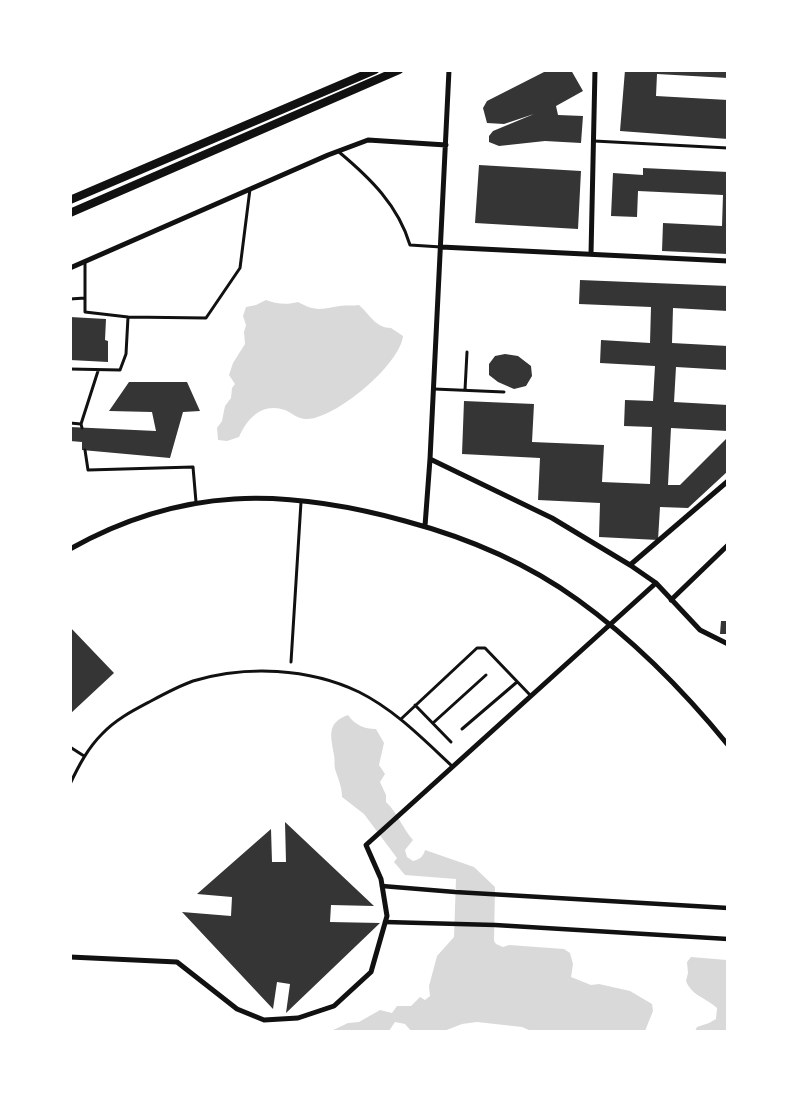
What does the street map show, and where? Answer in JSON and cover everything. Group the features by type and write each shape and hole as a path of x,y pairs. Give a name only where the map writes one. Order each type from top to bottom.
{"main road":[{"path":"70,200 375,70"},
{"path":"70,213 399,70"}],"street":[{"path":"425,526 449,70"},
{"path":"591,254 595,70"},
{"path":"70,267 250,188 368,140 446,145"},
{"path":"441,247 728,261"},
{"path":"430,459 552,518 630,565 656,583 700,630 728,644"},
{"path":"630,565 728,481"},
{"path":"70,549 116,525 169,508 253,497 301,500 364,510 425,526 477,546 528,570 577,599 674,681 728,745"},
{"path":"672,600 728,545"},
{"path":"70,957 177,962 237,1010 264,1020 298,1018 334,1006 371,972 387,916 381,879 366,846 656,583"},
{"path":"382,886 728,908"},
{"path":"385,922 495,925 728,939"}],"lane":[{"path":"593,141 728,148"},
{"path":"338,151 369,177 386,197 410,245 441,247"},
{"path":"85,262 85,312 128,317 206,318 240,268 250,188"},
{"path":"70,299 85,298"},
{"path":"70,369 120,370 126,354 128,317"},
{"path":"465,390 467,352"},
{"path":"70,423 81,426 98,371"},
{"path":"434,388 504,392"},
{"path":"85,450 88,470 193,467 196,503"},
{"path":"291,662 301,500"},
{"path":"401,719 477,648 485,648 531,697"},
{"path":"70,784 84,756 103,733 130,712 192,681 263,670 297,674 327,681 359,693 401,719 453,767"},
{"path":"432,723 486,675"},
{"path":"462,729 517,682"},
{"path":"415,705 451,742"},
{"path":"70,747 84,756"}],"shaded area":[{"path":"266,300 282,304 298,302 319,309 359,305 381,326 391,328 403,336 391,361 378,375 364,389 333,411 306,419 285,410 270,408 251,418 239,437 227,441 218,440 217,428 222,421 225,406 231,398 235,384 229,375 233,363 245,344 246,325 243,316 246,307"},
{"path":"348,715 360,726 376,729 384,743 379,765 385,774 380,782 386,795 386,802 413,840 405,850 407,857 413,861 422,856 425,850 474,867 495,887 494,941 496,944 503,947 509,945 564,949 570,953 573,964 571,977 591,985 599,984 630,991 652,1004 653,1011 645,1031 531,1031 522,1027 477,1022 462,1024 444,1031 411,1031 405,1024 395,1022 389,1031 329,1032 348,1023 359,1022 380,1010 392,1013 397,1006 411,1006 420,997 425,1000 430,996 429,986 437,956 454,937 456,879 405,875 394,862 397,858 364,814 342,797 331,736 336,722"},
{"path":"691,957 727,960 727,1031 695,1031 697,1027 716,1019 717,1008 695,993 686,981 687,962"}],"building":[{"path":"548,70 571,70 583,91 556,106 558,115 583,116 581,143 545,141 499,146 489,142 489,136 493,131 534,114 504,124 487,123 483,108 487,101"},
{"path":"625,70 728,70 728,78 657,74 656,96 728,100 728,139 620,131"},
{"path":"479,165 581,171 578,229 475,223"},
{"path":"643,168 728,172 728,254 662,251 663,223 722,226 723,195 638,191 637,217 611,216 613,173 643,175"},
{"path":"580,280 728,286 728,311 673,308 672,343 728,346 728,370 676,367 674,402 728,405 728,431 671,428 668,485 680,485 728,437 728,471 688,508 660,507 658,540 599,537 600,503 538,500 540,458 462,454 464,401 534,404 532,442 604,445 602,482 650,484 652,427 624,426 625,400 653,401 655,366 600,363 601,340 650,343 651,307 579,304"},
{"path":"70,317 106,319 105,340 108,341 108,362 70,360"},
{"path":"505,354 518,356 531,366 532,376 526,386 514,389 489,375 489,364 495,356"},
{"path":"129,382 187,382 200,411 183,412 170,458 82,450 82,442 70,441 70,427 156,431 152,412 109,411"},
{"path":"721,621 728,621 728,634 720,634"},
{"path":"70,627 114,673 70,714"},
{"path":"285,822 374,906 331,905 330,922 380,923 286,1013 290,984 277,982 273,1009 182,912 231,916 232,897 197,894 271,829 272,862 286,862"}]}
